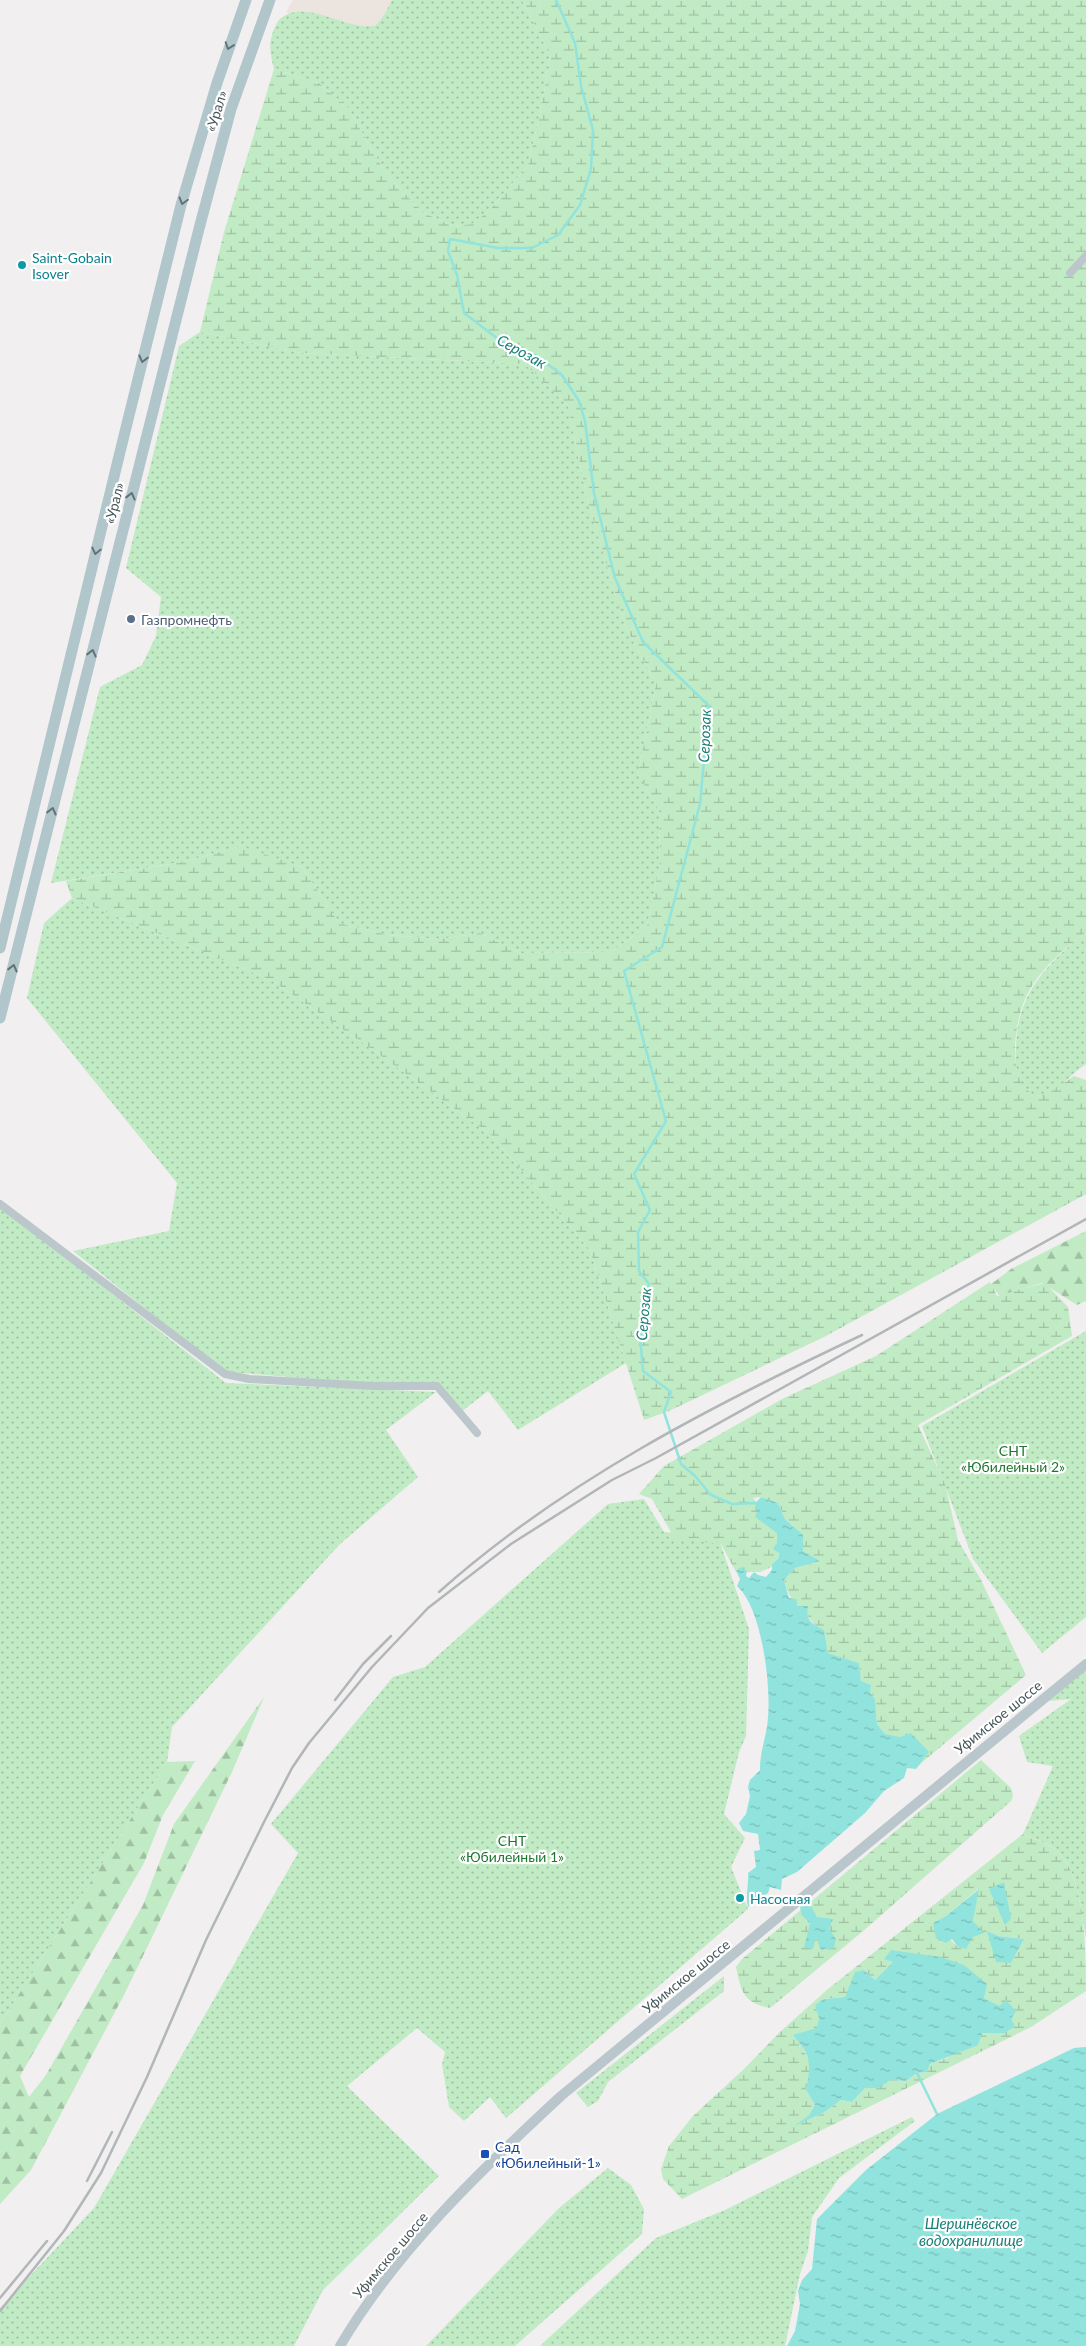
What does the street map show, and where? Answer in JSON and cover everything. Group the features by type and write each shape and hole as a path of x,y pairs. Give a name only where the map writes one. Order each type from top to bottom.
{"main road":[{"name":"«Урал»","path":"0,948 181,206 217,83 246,0"},
{"name":"«Урал»","path":"0,1018 200,224 231,109 270,0"},
{"name":"Уфимское шоссе","path":"340,2346 361,2311 423,2234 514,2140 550,2106 1086,1664"}],"street":[{"path":"1070,273 1086,256"},
{"path":"0,926 12,902"},
{"path":"0,1204 225,1374 249,1379 373,1386 436,1386 477,1433"}],"shaded area":[{"path":"293,0 419,0 393,52 286,12"}],"green space":[{"path":"392,0 522,0 550,55 542,105 528,165 490,210 472,224 453,226 422,212 385,172 348,108 319,83 274,69 270,50 272,34 278,21 286,15 295,12 315,13 358,26 375,26 383,17"},
{"path":"522,0 1086,0 1086,932 1054,959 1033,984 1023,1004 1019,1018 1015,1050 1016,1066 1020,1079 1027,1090 1038,1096 1052,1091 1074,1076 1086,1080 1086,1194 824,1337 669,1411 644,1420 590,1250 491,1135 373,1050 271,980 72,898 66,881 183,862 241,846 302,867 339,923 388,935 440,939 480,933 521,953 611,952 647,926 660,863 659,811 638,774 656,684 625,626 587,498 568,406 525,364 301,353 200,332 224,232 274,69 319,83 348,108 385,172 422,212 453,226 472,224 490,210 528,165 542,105 550,55"},
{"path":"200,332 301,353 525,364 568,406 587,498 625,626 656,684 638,774 659,811 660,863 647,926 611,952 521,953 480,933 440,939 388,935 339,923 302,867 238,847 183,862 51,883 100,687 142,665 156,636 161,597 126,568 179,346"},
{"path":"72,898 271,980 373,1050 491,1135 590,1250 626,1363 518,1430 488,1391 461,1412 442,1390 231,1372 218,1367 73,1251 169,1231 177,1183 27,998 44,923"},
{"path":"1086,932 1086,1064 1050,1092 1040,1096 1034,1095 1022,1084 1016,1066 1018,1028 1022,1011 1028,995 1047,968"},
{"path":"0,1206 226,1383 436,1392 386,1430 418,1477 339,1545 172,1727 167,1762 0,2024"},
{"path":"1086,1231 1086,1301 1077,1305 1042,1283 1000,1296 990,1285 1011,1269"},
{"path":"990,1282 997,1296 1045,1283 1068,1307 1072,1336 918,1425 945,1484 958,1540 981,1580 1026,1675 919,1765 885,1734 877,1724 875,1699 861,1682 859,1663 828,1653 824,1630 814,1623 789,1593 784,1580 795,1568 819,1561 803,1551 792,1525 785,1519 778,1503 761,1497 753,1498 776,1528 779,1553 776,1565 760,1572 736,1572 721,1544 675,1539 652,1499 639,1494 664,1466 784,1398 876,1356"},
{"name":"СНТ «Юбилейный 2»","path":"1086,1331 1086,1617 1042,1653 973,1559 922,1426"},
{"name":"СНТ «Юбилейный 1»","path":"644,1499 664,1532 718,1536 749,1629 746,1736 739,1752 724,1814 745,1838 731,1867 748,1909 506,2118 490,2097 464,2121 449,2107 442,2064 445,2052 417,2028 347,2086 439,2176 323,2290 294,2346 0,2346 0,2308 94,2208 298,1853 271,1824 393,1677 425,1667 608,1504"},
{"path":"1086,1669 1086,1939 1075,1880 1064,1859 1057,1851 1041,1841 1023,1834 1053,1766 1027,1762 1019,1736 1071,1699 1048,1701"},
{"path":"264,1697 232,1772 124,1995 31,2170 0,2204 0,2024 167,1762 195,1761 163,1815 144,1863 20,2076 29,2097 46,2075 143,1905 174,1824"},
{"path":"981,1760 1011,1788 1013,1796 1011,1801 862,1932 770,2008 754,2003 749,1999 742,1989 736,1967 742,1959"},
{"path":"1023,1834 1053,1848 1067,1863 1074,1878 1082,1917 1086,1957 1086,1991 1031,2027 682,2199 663,2179 661,2169 669,2146 693,2116 744,2069 780,2032 828,1989","holes":["978,1889 973,1921 958,1947 933,1923 946,1916","998,1936 1024,1939 1011,1963","894,1962 984,1998 999,2007 982,2033 947,2058 930,2064 927,2072 917,2073 906,2081 891,2080 879,2088 865,2088 852,2102 841,2100 823,2113 797,2124 809,2115 815,2105 806,2090 811,2065 802,2046 817,2029 824,1999 845,1997 864,1970 875,1980"]},
{"path":"724,1976 724,1991 608,2082 598,2101 588,2107 576,2093"},
{"path":"912,2117 915,2121 839,2178 812,2217 808,2251 800,2274 785,2346 540,2346 656,2238 725,2210"},
{"path":"608,2168 631,2185 644,2209 642,2234 515,2346 426,2346 559,2208"}],"water":[{"path":"761,1497 778,1503 785,1519 803,1535 803,1551 820,1561 795,1568 784,1580 789,1598 796,1599 798,1606 808,1606 807,1611 810,1621 824,1630 828,1653 859,1663 861,1681 871,1685 870,1693 875,1699 877,1724 885,1734 900,1737 911,1733 929,1752 916,1769 907,1768 904,1778 884,1791 865,1813 797,1872 782,1879 781,1890 770,1887 768,1893 748,1907 748,1873 756,1867 754,1851 760,1850 758,1834 743,1831 739,1823 746,1814 750,1796 748,1787 750,1780 760,1770 769,1703 766,1667 759,1629 746,1597 737,1586 740,1579 736,1571 741,1567 747,1571 746,1576 749,1578 754,1572 766,1577 772,1570 772,1564 778,1559 779,1553 773,1549 777,1543 777,1533 755,1517 757,1511 755,1504"},
{"path":"1004,1882 1011,1919 1005,1925 989,1889"},
{"path":"979,1889 973,1921 984,1933 973,1937 966,1949 958,1947 952,1939 946,1943 936,1938 933,1923 946,1916"},
{"path":"800,1905 811,1906 817,1917 833,1919 829,1929 836,1939 834,1948 821,1950 816,1937 813,1949 804,1947 810,1924 801,1914"},
{"path":"987,1931 998,1936 1024,1939 1011,1963 996,1962"},
{"path":"891,1950 940,1957 964,1965 987,1984 984,1998 999,2006 1006,2000 1016,2011 1011,2019 1015,2026 1005,2033 982,2033 978,2045 930,2064 927,2072 917,2073 906,2081 891,2080 879,2088 865,2088 852,2102 841,2100 823,2113 794,2126 809,2115 815,2105 806,2090 809,2073 807,2055 793,2035 817,2028 819,2018 815,2005 824,1999 845,1997 855,1972 864,1970 875,1980 893,1962 884,1959"},
{"name":"Шершнёвское водохранилище","path":"1086,2047 1086,2346 787,2346 795,2331 800,2304 798,2291 802,2280 812,2269 817,2219 866,2170 937,2114 1074,2048"}],"waterway":[{"name":"Серозак","path":"556,0 575,43 581,86 593,130 591,169 580,205 558,235 532,248 498,248 450,239 448,251 457,275 464,313 502,342 537,356 562,375 579,401 585,421 594,493 615,578 643,642 709,706 700,804 662,947 624,971 666,1121 634,1174 650,1210 638,1232 639,1271 649,1284 640,1336 643,1371 671,1392 664,1412 681,1464 695,1476 711,1495 732,1504 757,1503"},
{"path":"917,2073 937,2114"}],"railway":[{"path":"0,2311 64,2231 101,2173 147,2077 206,1940 292,1768 309,1743 372,1667 428,1608 511,1544 612,1480 656,1458 1086,1219"},
{"path":"439,1592 486,1552 536,1515 641,1448 750,1389 862,1335"},
{"path":"335,1700 363,1664 391,1636"},
{"path":"87,2181 112,2132"},
{"path":"0,2298 47,2241"}],"place":[{"name":"Saint-Gobain Isover","path":"22,265"},
{"name":"Газпромнефть","path":"131,619"},
{"name":"Насосная","path":"740,1898"},
{"name":"Сад «Юбилейный-1»","path":"485,2154"}]}
